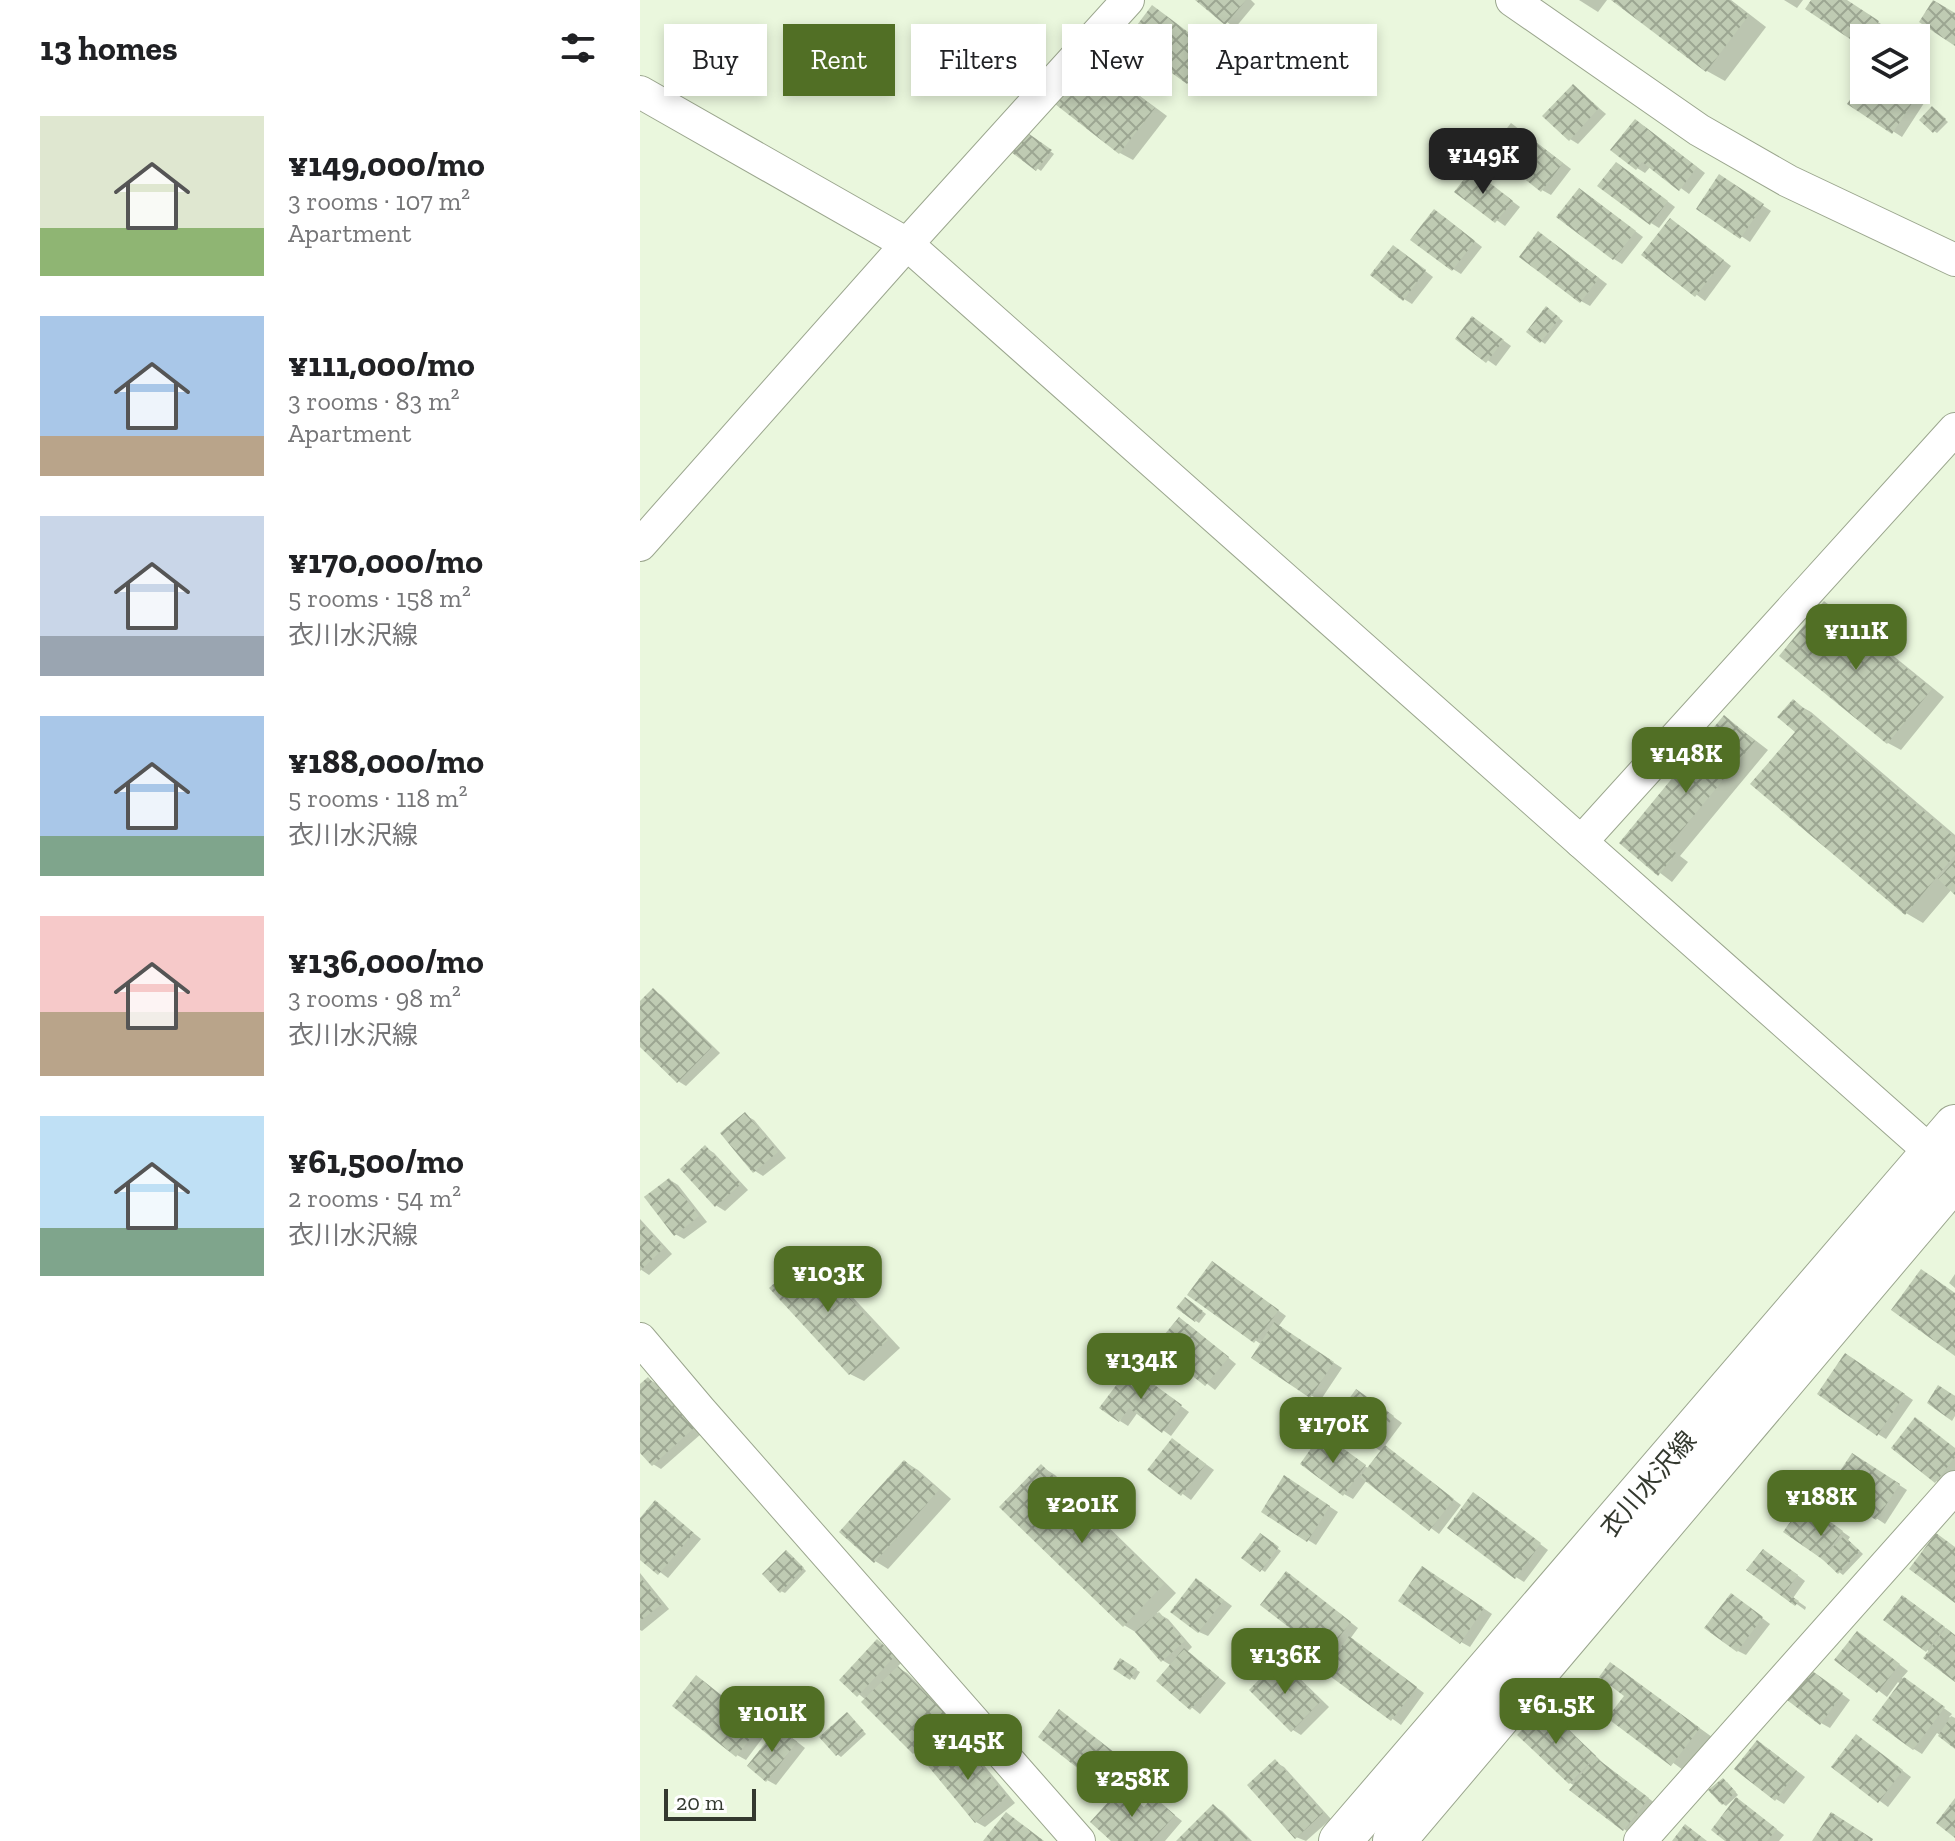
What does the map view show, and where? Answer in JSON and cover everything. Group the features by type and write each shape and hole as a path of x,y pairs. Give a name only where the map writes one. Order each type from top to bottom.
{"main road":[{"name":"衣川水沢線","path":"1340,1841 1950,1163"},
{"name":"衣川水沢線","path":"1394,1841 1950,1163"}],"street":[{"path":"640,545 1128,0"},
{"path":"1512,0 1712,137 1788,181 1955,260"},
{"path":"640,92 907,244 1581,842 1950,1163"},
{"path":"1581,842 1952,439"},
{"path":"640,1339 1079,1841"},
{"path":"1640,1841 1955,1487"}],"building":[{"path":"1195,0 1246,0 1224,24"},
{"path":"1611,0 1729,0 1749,15 1706,72"},
{"path":"1811,0 1847,0 1879,21 1877,24 1850,24 1850,39 1805,9"},
{"path":"1933,0 1955,13 1955,46 1930,29 1930,24 1919,22"},
{"path":"1152,5 1188,32 1187,84 1172,73 1172,24 1138,24"},
{"path":"1573,84 1599,108 1569,141 1542,116"},
{"path":"1062,95 1140,96 1155,108 1119,154 1055,104"},
{"path":"1850,99 1850,104 1912,104 1892,134 1847,104"},
{"path":"1932,106 1946,119 1933,133 1919,120"},
{"path":"1635,119 1697,167 1679,191 1642,162 1636,170 1610,150"},
{"path":"1511,123 1563,163 1541,192 1489,151"},
{"path":"1022,129 1052,150 1036,171 1007,149"},
{"path":"1616,162 1668,201 1650,225 1597,186"},
{"path":"1472,169 1513,201 1495,223 1454,192"},
{"path":"1719,174 1764,204 1740,239 1696,209"},
{"path":"1579,188 1636,231 1613,260 1556,217"},
{"path":"1434,209 1475,241 1452,271 1410,240"},
{"path":"1670,218 1724,260 1695,297 1641,255"},
{"path":"1538,231 1599,278 1580,303 1519,257"},
{"path":"1393,245 1426,270 1403,301 1370,275"},
{"path":"1546,306 1560,318 1540,343 1526,332"},
{"path":"1472,316 1504,340 1486,363 1455,339"},
{"path":"1824,601 1932,689 1887,744 1779,656"},
{"path":"1793,699 1955,838 1955,855 1905,915 1750,784 1795,732 1777,717"},
{"path":"1724,715 1755,741 1668,847 1676,853 1658,876 1619,843"},
{"path":"1955,860 1955,895 1938,879"},
{"path":"653,988 712,1047 677,1083 640,1047 640,1001"},
{"path":"745,1112 778,1152 753,1173 720,1133"},
{"path":"705,1145 741,1184 715,1207 680,1169"},
{"path":"669,1178 699,1216 674,1236 644,1197"},
{"path":"640,1222 664,1248 640,1271"},
{"path":"808,1253 888,1340 849,1375 769,1288"},
{"path":"1212,1261 1279,1310 1254,1343 1187,1295"},
{"path":"1921,1269 1955,1293 1955,1356 1891,1310"},
{"path":"1185,1297 1203,1311 1195,1322 1176,1308"},
{"path":"1179,1317 1229,1357 1205,1386 1155,1346"},
{"path":"1274,1322 1334,1362 1310,1398 1251,1358"},
{"path":"1845,1353 1905,1394 1877,1436 1817,1394"},
{"path":"1130,1367 1182,1405 1162,1433 1129,1408 1119,1422 1099,1408"},
{"path":"648,1377 694,1428 652,1466 640,1453 640,1384"},
{"path":"1938,1385 1955,1396 1952,1421 1927,1403"},
{"path":"1356,1389 1394,1416 1372,1448 1333,1421"},
{"path":"1915,1417 1955,1448 1955,1457 1935,1483 1891,1448"},
{"path":"1322,1433 1366,1465 1343,1496 1300,1464"},
{"path":"1172,1438 1206,1464 1181,1496 1147,1470"},
{"path":"1385,1445 1454,1499 1429,1531 1360,1477"},
{"path":"1852,1453 1900,1484 1876,1520 1828,1489"},
{"path":"904,1460 939,1490 874,1563 839,1532"},
{"path":"1041,1464 1164,1584 1123,1627 999,1507"},
{"path":"1284,1475 1330,1506 1307,1542 1261,1512"},
{"path":"1473,1492 1541,1543 1515,1579 1447,1528"},
{"path":"655,1500 694,1533 658,1575 640,1560 640,1518"},
{"path":"1804,1503 1843,1531 1824,1556 1844,1536 1860,1551 1838,1574 1783,1532"},
{"path":"1260,1533 1279,1547 1260,1572 1241,1558"},
{"path":"1936,1533 1955,1547 1955,1603 1909,1569"},
{"path":"1763,1549 1798,1575 1785,1592 1799,1601 1795,1606 1746,1570"},
{"path":"786,1550 804,1568 780,1593 762,1574"},
{"path":"1422,1566 1484,1608 1460,1644 1398,1601"},
{"path":"1286,1571 1351,1622 1325,1655 1260,1605"},
{"path":"640,1577 662,1604 640,1621"},
{"path":"1196,1578 1224,1600 1198,1633 1170,1612"},
{"path":"1731,1593 1763,1617 1737,1652 1704,1628"},
{"path":"1902,1595 1945,1627 1926,1652 1883,1620"},
{"path":"1159,1612 1185,1641 1161,1662 1135,1632"},
{"path":"1946,1628 1955,1635 1955,1682 1923,1658"},
{"path":"1857,1631 1900,1664 1877,1693 1834,1660"},
{"path":"1349,1636 1417,1687 1391,1721 1323,1671"},
{"path":"877,1639 895,1656 857,1697 839,1680"},
{"path":"1184,1648 1219,1677 1190,1710 1156,1681"},
{"path":"1120,1658 1137,1669 1130,1680 1113,1669"},
{"path":"1279,1659 1321,1701 1291,1732 1249,1690"},
{"path":"1610,1662 1700,1728 1671,1766 1607,1718 1624,1696 1599,1677"},
{"path":"1801,1663 1843,1693 1820,1725 1779,1694"},
{"path":"898,1666 950,1718 913,1754 861,1702"},
{"path":"696,1675 760,1726 736,1757 672,1706"},
{"path":"1904,1677 1945,1707 1913,1750 1872,1720"},
{"path":"1544,1707 1596,1756 1569,1784 1517,1735"},
{"path":"1059,1709 1129,1764 1108,1792 1038,1737"},
{"path":"847,1712 864,1731 836,1756 819,1737"},
{"path":"1951,1716 1955,1718 1955,1749 1938,1736"},
{"path":"778,1727 797,1742 766,1782 747,1766"},
{"path":"1856,1734 1903,1770 1878,1803 1831,1767"},
{"path":"960,1740 1007,1797 975,1823 928,1766"},
{"path":"1757,1740 1797,1771 1775,1801 1734,1769"},
{"path":"1595,1757 1649,1798 1623,1831 1569,1790"},
{"path":"1275,1759 1323,1813 1295,1839 1247,1785"},
{"path":"1723,1778 1736,1792 1722,1805 1708,1790"},
{"path":"1121,1788 1144,1807 1153,1796 1175,1815 1152,1841 1111,1841 1090,1822"},
{"path":"1736,1797 1777,1829 1767,1841 1725,1841 1711,1830"},
{"path":"1955,1798 1955,1838 1936,1823"},
{"path":"1213,1804 1248,1838 1245,1841 1176,1841"},
{"path":"1006,1812 1044,1841 983,1841"},
{"path":"1831,1812 1873,1839 1872,1841 1812,1841"},
{"path":"1685,1824 1707,1841 1672,1841"}]}
